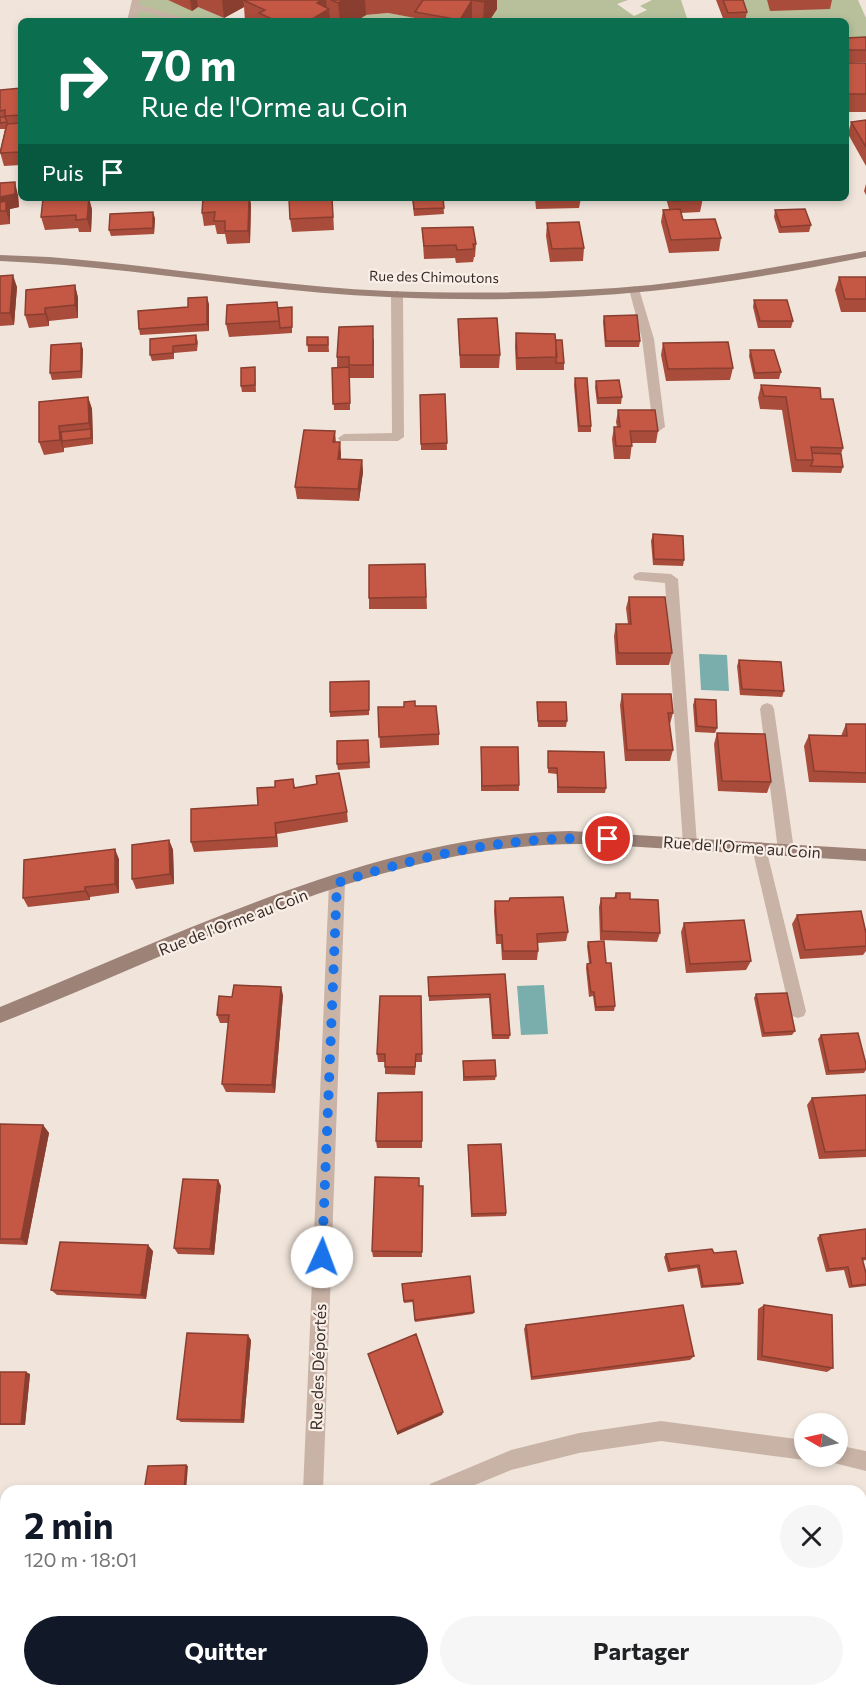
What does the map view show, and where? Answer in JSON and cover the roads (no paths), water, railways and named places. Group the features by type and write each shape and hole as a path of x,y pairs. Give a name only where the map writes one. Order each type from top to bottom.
{"main road":[{"name":"Rue des Chimoutons","path":"0,258 121,267 264,283 397,294 533,293 634,289 756,275 866,254"},
{"name":"Rue de l'Orme au Coin","path":"0,1015 261,910 337,883 401,862 505,842 569,837 866,855"}],"street":[{"path":"132,18 135,3 179,18"},
{"path":"634,289 648,339 659,427"},
{"path":"344,438 398,437 397,294"},
{"path":"640,577 671,579 690,844"},
{"path":"767,709 786,850"},
{"path":"759,848 798,1011"},
{"name":"Rue des Déportés","path":"313,1485 337,883"},
{"path":"452,1485 512,1460 579,1443 661,1431 794,1449"},
{"path":"848,1457 866,1461"}],"water":[{"path":"699,654 727,655 729,691 701,690"},
{"path":"544,985 548,1034 521,1035 517,986"}]}
